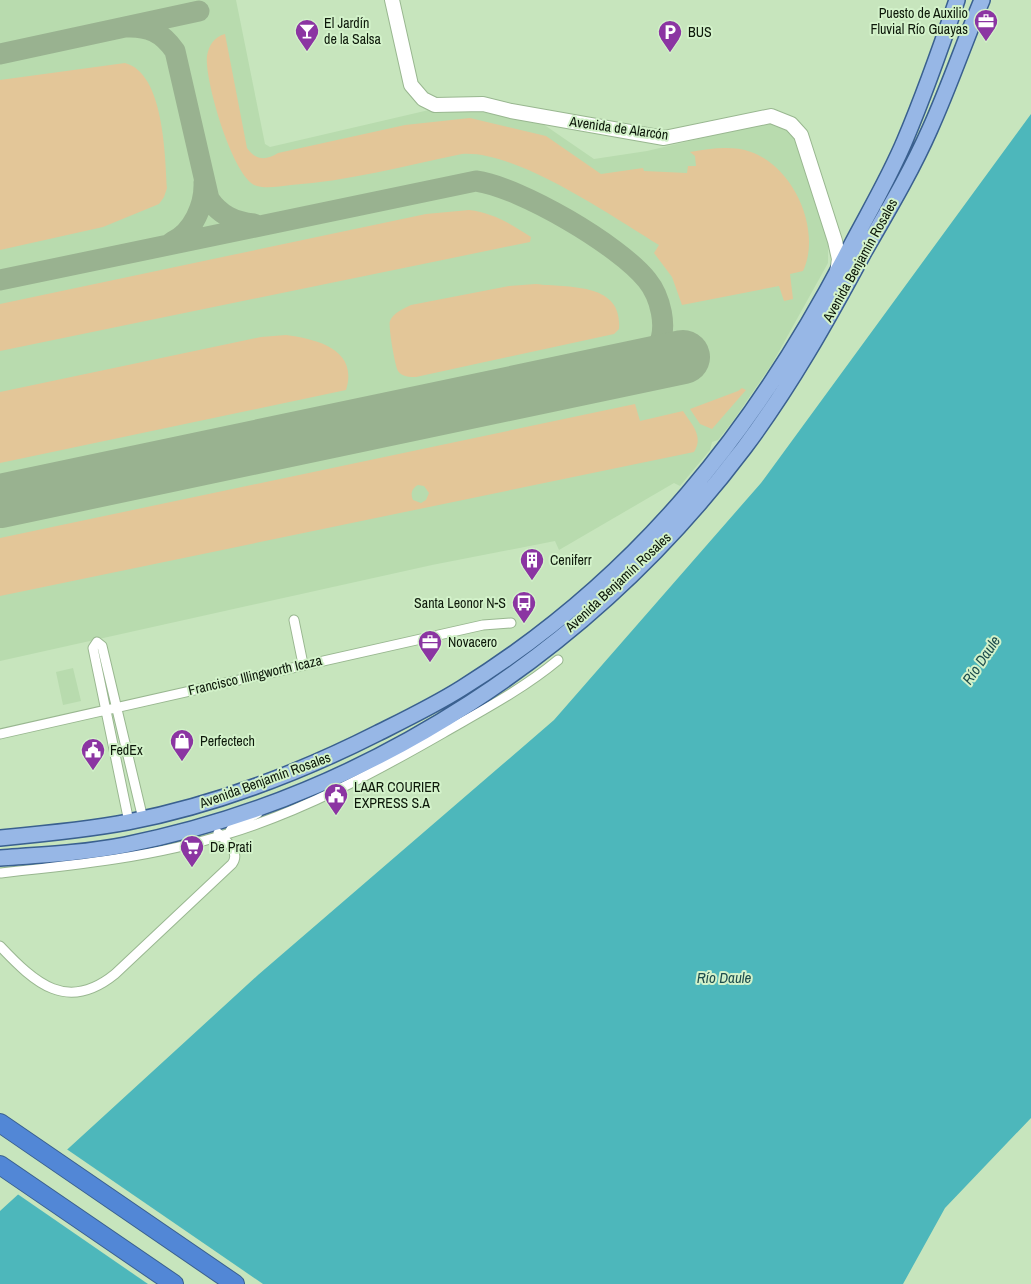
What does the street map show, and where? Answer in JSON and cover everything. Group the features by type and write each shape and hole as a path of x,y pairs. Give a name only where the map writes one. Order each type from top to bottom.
{"highway":[{"path":"0,1123 235,1284"},
{"path":"0,1164 174,1284"}],"main road":[{"name":"Avenida de Alarcón","path":"392,0 411,85 423,99 435,105 483,104 511,111 664,138 771,116 791,124 803,141 835,241 839,259 837,273"},
{"name":"Avenida Benjamín Rosales","path":"0,838 82,830 136,820 202,803 276,779 335,755 460,689 535,639 591,593 641,547 732,441 772,384 837,273 904,142 957,0"},
{"name":"Avenida Benjamín Rosales","path":"0,858 62,860 200,826 277,803 369,762 484,696 594,609 650,556 699,503 744,448 771,410 833,310 927,136 982,0"}],"street":[{"path":"294,620 303,664"},
{"name":"Francisco Illingworth Icaza","path":"0,734 303,664 483,625 511,623"},
{"path":"97,642 102,646 118,707 136,820 104,710 93,648 97,642"},
{"name":"Avenida Benjamín Rosales","path":"0,873 62,860 124,858 221,836 274,818 374,771 537,678 558,660"},
{"path":"0,946 28,976 46,987 68,992 97,986 116,974 232,864 235,857 231,847 230,833 233,826 277,803"},
{"path":"200,826 211,828 231,847"}],"shaded area":[{"path":"0,0 236,0 265,144 270,147 429,110 442,113 471,110 543,124 594,159 647,151 770,122 789,131 796,140 828,243 828,263 772,364 733,421 718,440 712,442 710,450 680,486 674,483 559,550 555,541 432,565 0,661"},
{"path":"225,34 247,148 254,155 261,158 405,125 470,118 546,136 601,174 643,168 644,171 687,173 688,166 696,166 695,156 690,152 728,148 751,152 766,160 780,171 800,202 806,220 809,238 808,255 803,271 790,274 793,299 784,301 779,286 682,305 672,277 654,253 659,245 590,202 536,173 509,162 484,156 462,154 334,180 274,187 257,186 248,180 230,148 210,85 207,68 208,52 215,39"},
{"path":"125,63 138,70 148,82 155,98 160,117 165,156 167,188 164,197 159,204 103,227 0,250 0,80"},
{"path":"469,210 494,216 531,237 530,242 0,351 0,304 426,214"},
{"path":"536,284 591,290 603,295 612,303 618,314 619,329 614,334 416,377 404,376 398,371 392,346 390,321 399,312 411,305 509,286"},
{"path":"286,335 322,343 341,356 346,365 348,376 346,390 0,463 0,392 261,337"},
{"path":"742,388 746,390 712,429 700,424 690,409 738,391"},
{"path":"635,404 640,421 683,411 696,431 698,441 694,452 0,596 0,538","holes":["418,485 424,486 429,493 426,500 421,503 413,500 413,489"]},
{"path":"73,668 81,701 63,705 56,672"}],"water":[{"name":"Río Daule","path":"1031,114 1031,1118 945,1208 903,1284 0,1284 0,1211 258,975 554,720 761,483"}],"pier":[{"path":"65,1148 263,1284 148,1284 16,1193"}],"taxiway":[{"path":"0,54 199,11"},
{"path":"126,27 148,29 165,39 175,51 209,199 213,205 228,217 240,222 254,224"},
{"path":"0,280 476,181 517,194 567,220 615,251 647,280 659,303 663,322 661,340 653,354 634,367"},
{"path":"172,242 192,225 200,208 204,182"}],"runway":[{"path":"0,501 683,357"}],"place":[{"name":"Puesto de Auxilio Fluvial Río Guayas","path":"986,42"},
{"name":"El Jardín de la Salsa","path":"307,52"},
{"name":"BUS","path":"670,53"},
{"name":"Ceniferr","path":"532,581"},
{"name":"Santa Leonor N-S","path":"524,624"},
{"name":"Novacero","path":"430,663"},
{"name":"Perfectech","path":"182,762"},
{"name":"FedEx","path":"93,771"},
{"name":"LAAR COURIER EXPRESS S.A","path":"336,816"},
{"name":"De Prati","path":"192,868"}]}
